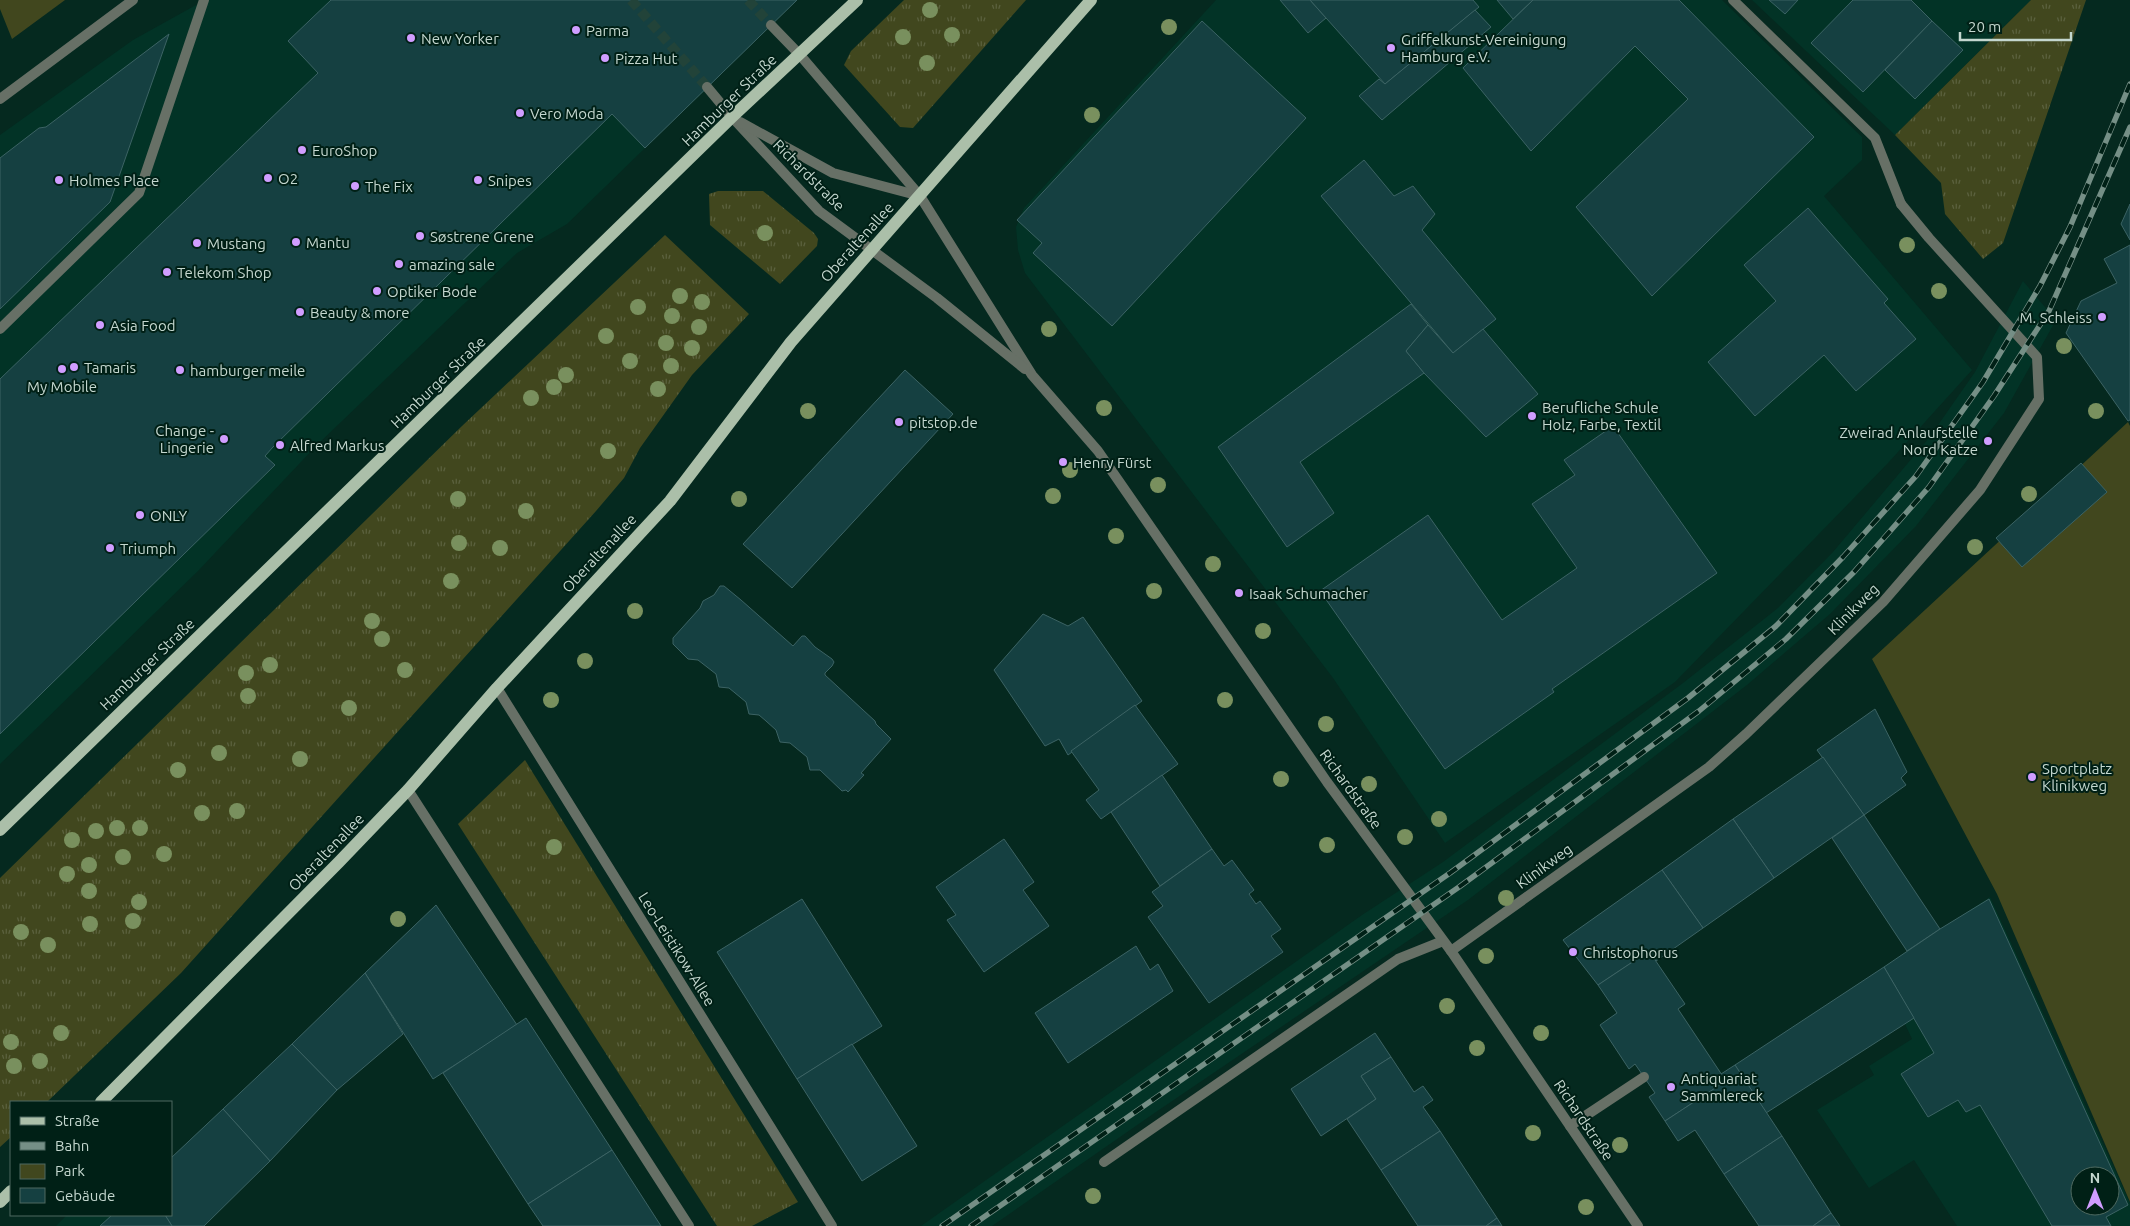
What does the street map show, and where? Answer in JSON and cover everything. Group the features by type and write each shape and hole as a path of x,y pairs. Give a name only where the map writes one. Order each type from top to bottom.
{"main road":[{"name":"Hamburger Straße","path":"0,830 732,117 856,0"},
{"name":"Oberaltenallee","path":"102,1101 408,790 497,688 670,501 791,342 1091,0"},
{"path":"0,1202 10,1192"}],"street":[{"path":"0,100 133,0"},
{"path":"0,329 139,193 204,0"},
{"name":"Klinikweg","path":"1451,951 1709,767 1746,734 1883,602 1980,490 2039,399 2037,357 1929,238 1901,204 1875,138 1733,0"},
{"name":"Richardstraße","path":"771,25 800,54 920,196 1032,374 1098,451 1327,782 1451,951 1638,1226"},
{"path":"707,88 732,117"},
{"name":"Richardstraße","path":"732,117 833,173 920,196"},
{"name":"Richardstraße","path":"732,117 819,210 937,298 1032,374"},
{"name":"Leo-Leistikow-Allee","path":"497,688 832,1226"},
{"path":"408,790 689,1226"},
{"path":"1104,1162 1398,959 1443,941"},
{"path":"1570,1126 1644,1077"}],"shaded area":[{"name":"hamburger meile","path":"205,0 797,0 567,224 517,253 316,446 198,571 0,764 0,135 133,40"},
{"name":"Berufliche Schule Holz, Farbe, Textil","path":"1216,0 1722,0 1862,137 1862,160 1824,196 1972,370 1888,463 1675,682 1445,843 1333,678 1025,273 1018,250 1016,227 1024,208"},
{"path":"1752,0 2031,0 1895,135"},
{"path":"2023,281 2056,320 2004,413 1916,526 1830,614 1747,685 1468,900 992,1226 921,1226 1362,915 1443,862 1683,683 1778,608 1833,552 1929,438 1975,372"},
{"path":"1990,897 2113,1166 2070,1166 2070,1216 2120,1216 2120,1181 2130,1203 2130,1226 1957,1226 1914,1160 1869,1188 1817,1110 1874,1075 1869,1066 1912,1039 1905,1024 1913,1017 1885,966"},
{"path":"66,1216 169,1216 176,1226 56,1226"}],"green space":[{"path":"0,0 65,0 12,39 0,9"},
{"path":"904,0 1026,0 913,128 900,127 844,65 851,51"},
{"path":"2031,0 2086,0 2003,243 1983,259 1945,214 1941,183 1895,135"},
{"path":"718,191 763,191 814,233 818,239 817,246 780,284 710,225 709,194"},
{"path":"665,235 749,314 692,375 640,448 624,478 596,511 181,973 48,1101 10,1101 10,1138 0,1147 0,878 462,426"},
{"name":"Sportplatz Klinikweg","path":"2128,422 2130,426 2130,1202 2120,1179 2120,1166 2114,1166 1997,894 1872,659"},
{"path":"525,760 798,1202 752,1226 717,1226 458,824"}],"building":[{"name":"hamburger meile","path":"331,0 797,0 645,148 612,114 273,447 265,456 275,465 0,734 0,379 318,73 288,41"},
{"path":"1280,0 1310,0 1326,18 1308,33"},
{"name":"Griffelkunst-Vereinigung Hamburg e.V.","path":"1310,0 1473,0 1479,7 1385,84"},
{"path":"1497,0 1533,0 1513,19"},
{"path":"1533,0 1679,0 1814,137 1652,296 1576,207 1688,99 1635,46 1531,151 1463,68"},
{"path":"1769,0 1798,0 1785,14"},
{"path":"1853,0 1911,0 1932,21 1863,92 1811,43"},
{"path":"1475,10 1491,27 1382,120 1359,96 1379,79 1385,84"},
{"path":"1202,21 1306,118 1112,326 1033,253 1042,243 1017,220"},
{"path":"1932,21 1963,50 1915,99 1885,70"},
{"name":"Holmes Place","path":"169,34 110,202 0,309 0,158 39,128 46,127"},
{"path":"1364,160 1394,196 1413,186 1435,214 1422,230 1496,319 1453,353 1321,196"},
{"path":"2130,204 2130,240 2121,224"},
{"path":"1808,208 1888,299 1884,303 1916,339 1856,391 1824,355 1755,416 1708,362 1776,301 1744,265"},
{"name":"M. Schleiss","path":"2130,245 2130,420 2128,421 2066,333 2081,301 2117,283 2104,259"},
{"path":"1411,304 1428,325 1406,351 1424,373 1300,462 1334,513 1287,547 1218,447"},
{"path":"1428,325 1453,353 1483,329 1538,394 1486,437 1424,373 1406,351"},
{"path":"905,370 953,414 792,588 743,544"},
{"path":"1613,426 1717,573 1552,689 1554,692 1445,769 1320,591 1428,515 1502,620 1577,568 1532,504 1575,475 1564,460"},
{"path":"2081,463 2107,492 2022,567 1996,538"},
{"path":"720,586 724,586 793,646 802,636 805,636 815,647 832,659 834,662 825,675 875,721 891,739 861,773 864,775 848,792 846,790 842,791 820,770 810,770 807,757 790,743 780,742 776,730 759,715 749,714 746,702 729,688 719,687 716,674 698,660 688,659 673,644 673,638 700,608 703,601 714,595"},
{"path":"1043,614 1068,626 1083,617 1142,701 1068,755 1059,739 1045,746 994,670"},
{"path":"1135,705 1178,764 1101,819 1086,800 1099,790 1071,751"},
{"path":"1875,709 1907,772 1901,778 1906,785 1864,815 1817,750"},
{"path":"1823,757 1864,815 1774,878 1733,819"},
{"path":"1162,775 1212,849 1160,886 1111,812"},
{"path":"1864,815 1940,929 1907,951 1832,838"},
{"path":"1733,819 1774,878 1703,928 1662,870"},
{"path":"1004,839 1034,882 1023,890 1049,926 984,972 947,920 956,915 936,887"},
{"path":"1212,849 1224,866 1232,860 1254,890 1249,894 1256,904 1260,901 1281,929 1271,936 1283,952 1209,1003 1148,917 1163,906 1152,892"},
{"path":"1662,870 1703,928 1656,961 1649,951 1598,985 1563,940"},
{"path":"802,899 882,1026 797,1079 717,952"},
{"path":"1989,899 2110,1166 2070,1166 2070,1216 2108,1216 2106,1217 2111,1226 2052,1226 1980,1105 1966,1112 1958,1100 1928,1117 1901,1074 1934,1053 1884,967"},
{"path":"436,905 517,1025 433,1079 365,973"},
{"path":"1136,946 1150,970 1158,964 1173,991 1068,1063 1035,1013"},
{"path":"1649,951 1685,1004 1678,1009 1726,1081 1665,1121 1649,1097 1655,1093 1635,1064 1629,1069 1600,1025 1617,1013 1598,985"},
{"path":"1884,967 1914,1018 1766,1113 1735,1065"},
{"path":"365,973 403,1034 337,1090 292,1044"},
{"path":"526,1018 612,1150 528,1204 443,1073"},
{"path":"1375,1033 1391,1057 1361,1076 1376,1099 1321,1136 1291,1089"},
{"path":"292,1044 337,1090 270,1161 223,1109"},
{"path":"852,1044 917,1146 862,1181 797,1079"},
{"path":"1391,1057 1414,1092 1423,1086 1433,1100 1423,1107 1440,1131 1381,1170 1347,1119 1376,1099 1361,1076"},
{"path":"1735,1065 1782,1136 1724,1174 1695,1130 1678,1141 1665,1121 1726,1081 1721,1074"},
{"path":"223,1109 270,1161 204,1226 172,1226 166,1216 172,1216 172,1157"},
{"path":"1440,1131 1497,1218 1486,1226 1418,1226 1381,1170"},
{"path":"1782,1136 1831,1213 1813,1226 1759,1226 1724,1174"},
{"path":"612,1150 661,1226 543,1226 528,1204"},
{"path":"2120,1187 2128,1205 2120,1209"},
{"path":"1831,1213 1840,1226 1813,1226"},
{"path":"111,1216 166,1216 172,1226 100,1226"},
{"path":"1497,1218 1502,1226 1486,1226"}],"tunnel":[{"path":"631,0 707,87"},
{"path":"748,0 771,25"}],"railway":[{"path":"942,1226 1450,873 1688,698 1776,626 1843,557 1916,476 1983,382 2040,286 2070,227 2130,84"},
{"path":"971,1226 1459,887 1699,711 1786,639 1854,572 1929,487 1994,396 2049,311 2130,127"}],"place":[{"name":"Parma","path":"576,30"},
{"name":"New Yorker","path":"411,38"},
{"name":"Griffelkunst-Vereinigung Hamburg e.V.","path":"1391,48"},
{"name":"Pizza Hut","path":"605,58"},
{"name":"Vero Moda","path":"520,113"},
{"name":"EuroShop","path":"302,150"},
{"name":"O2","path":"268,178"},
{"name":"Holmes Place","path":"59,180"},
{"name":"Snipes","path":"478,180"},
{"name":"The Fix","path":"355,186"},
{"name":"Søstrene Grene","path":"420,236"},
{"name":"Mantu","path":"296,242"},
{"name":"Mustang","path":"197,243"},
{"name":"amazing sale","path":"399,264"},
{"name":"Telekom Shop","path":"167,272"},
{"name":"Optiker Bode","path":"377,291"},
{"name":"Beauty & more","path":"300,312"},
{"name":"M. Schleiss","path":"2102,317"},
{"name":"Asia Food","path":"100,325"},
{"name":"Tamaris","path":"74,367"},
{"name":"My Mobile","path":"62,369"},
{"name":"hamburger meile","path":"180,370"},
{"name":"Berufliche Schule Holz, Farbe, Textil","path":"1532,416"},
{"name":"pitstop.de","path":"899,422"},
{"name":"Change - Lingerie","path":"224,439"},
{"name":"Zweirad Anlaufstelle Nord Katze","path":"1988,441"},
{"name":"Alfred Markus","path":"280,445"},
{"name":"Henry Fürst","path":"1063,462"},
{"name":"ONLY","path":"140,515"},
{"name":"Triumph","path":"110,548"},
{"name":"Isaak Schumacher","path":"1239,593"},
{"name":"Sportplatz Klinikweg","path":"2032,777"},
{"name":"Christophorus","path":"1573,952"},
{"name":"Antiquariat Sammlereck","path":"1671,1087"}]}
